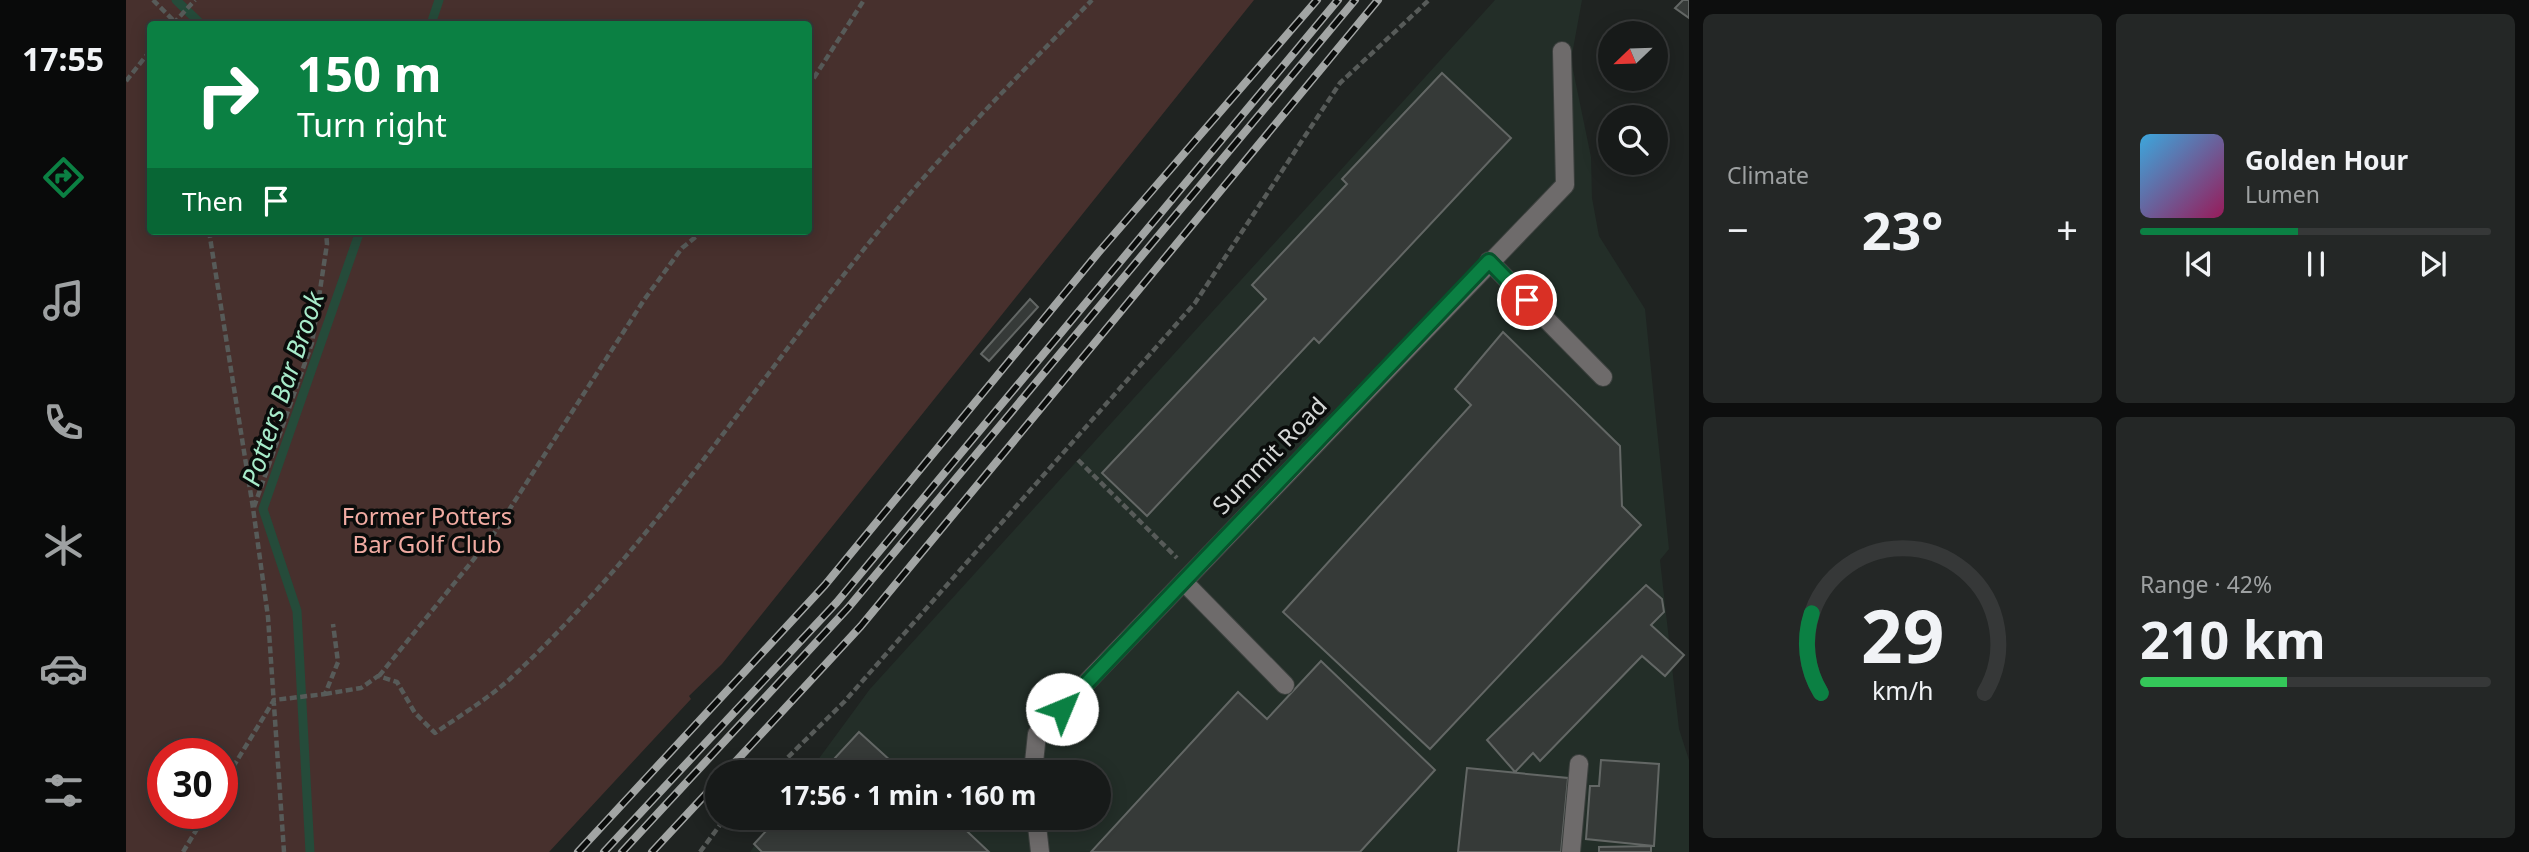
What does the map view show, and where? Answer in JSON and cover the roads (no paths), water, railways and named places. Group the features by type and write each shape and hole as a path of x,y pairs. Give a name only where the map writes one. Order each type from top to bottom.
{"street":[{"name":"Summit Road","path":"1034,760 1037,734 1564,185 1562,51"},
{"path":"1489,261 1603,377"},
{"path":"1188,578 1285,685"},
{"path":"1572,852 1579,764"},
{"path":"1037,830 1040,852"}],"waterway":[{"path":"176,0 198,21"},
{"name":"Potters Bar Brook","path":"432,21 439,0"},
{"name":"Potters Bar Brook","path":"310,852 297,611 263,509 359,235"}],"railway":[{"path":"578,852 825,585 1098,253 1317,0"},
{"path":"604,852 837,602 1338,0"},
{"path":"622,852 848,608 1355,0"},
{"path":"737,760 861,626 1378,0"},
{"path":"652,852 705,795"}],"park label":[{"name":"Former Potters Bar Golf Club","path":"427,531"}]}
